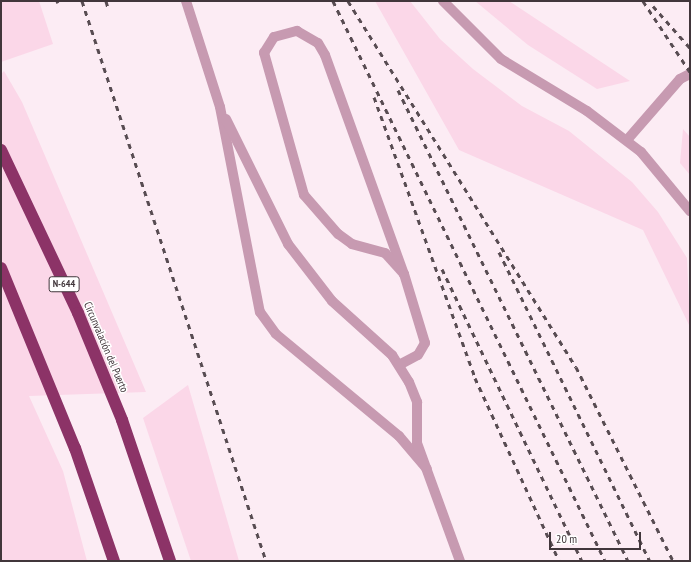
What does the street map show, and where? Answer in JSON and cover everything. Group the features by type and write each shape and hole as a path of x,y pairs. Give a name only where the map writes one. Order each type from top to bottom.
{"highway":[{"name":"Circunvalación del Puerto","path":"1,150 78,313 122,420 170,561"},
{"path":"1,268 75,448 114,561"}],"street":[{"path":"186,1 220,107 260,312 276,334 400,436 427,469"},
{"path":"442,1 501,58 627,140 666,178 690,211"},
{"path":"399,365 418,355 425,343 404,274 325,55 307,35 285,32 274,37 264,53 265,65 304,195 338,234 352,244 384,253 404,274"},
{"path":"627,140 680,79 690,74"},
{"path":"220,107 288,244 332,302 384,347 399,365 417,402 417,443 460,561"}],"shaded area":[{"path":"1,1 39,1 53,44 1,62"},
{"path":"375,1 410,1 440,39 473,69 522,106 569,131 632,182 658,212 687,258 690,327 643,230 459,150"},
{"path":"475,1 509,1 630,81 597,89 528,45"},
{"path":"4,71 22,102 146,392 29,396 63,471 87,561 1,561 1,74"},
{"path":"683,129 690,137 690,175 680,163"},
{"path":"188,385 239,561 191,561 143,418"}],"railway":[{"path":"82,1 266,561"},
{"path":"106,1 108,8"},
{"path":"333,1 605,561"},
{"path":"348,1 576,367 673,561"},
{"path":"643,1 690,72"},
{"path":"653,6 690,48"},
{"path":"398,90 628,561"},
{"path":"374,97 475,378 559,561"},
{"path":"499,252 650,561"},
{"path":"442,269 582,561"}]}
